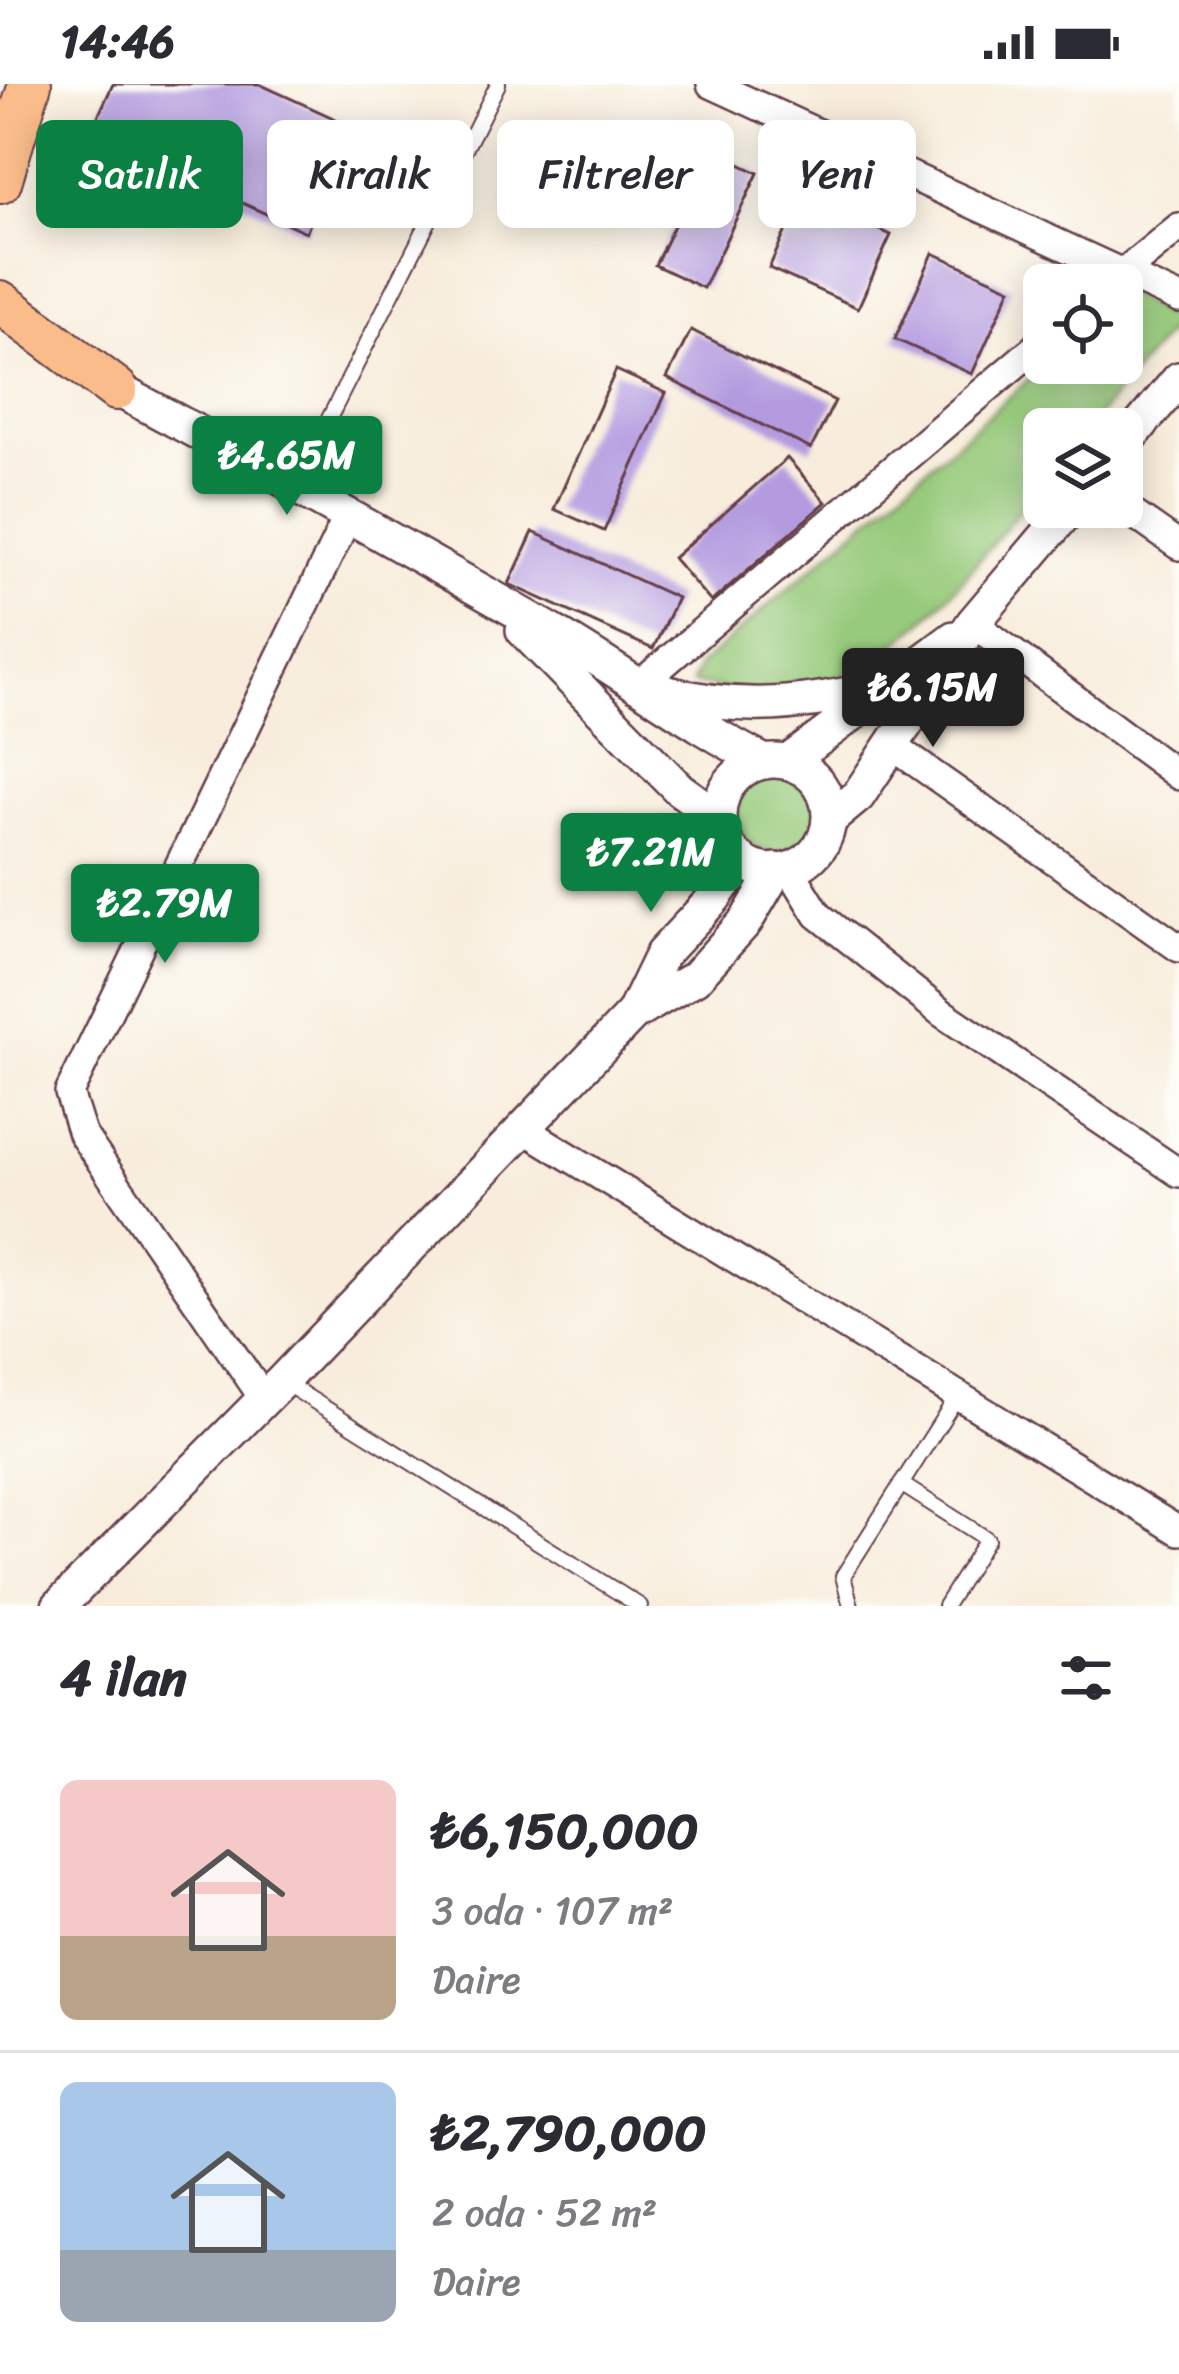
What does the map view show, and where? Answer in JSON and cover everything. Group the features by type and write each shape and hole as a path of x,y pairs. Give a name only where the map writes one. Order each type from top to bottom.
{"highway":[{"path":"0,117 21,84"},
{"path":"0,182 31,84"},
{"path":"6,316 116,389"}],"street":[{"path":"711,84 1084,264"},
{"path":"1133,264 1179,227"},
{"path":"1143,288 1179,299"},
{"path":"638,686 1023,358"},
{"path":"1143,421 1179,379"},
{"path":"58,1606 273,1390 633,1014 695,978 746,921 783,869 812,856 829,820 823,790 802,768 708,733 638,686 349,514 116,389"},
{"path":"273,1390 82,1134 69,1093 349,514"},
{"path":"1143,521 1179,546"},
{"path":"829,820 858,796 973,623 1053,528"},
{"path":"487,596 679,789 719,818"},
{"path":"973,623 892,686 776,762 737,775 727,787 719,818 726,841 741,860 783,869 818,915 925,999 1179,1173"},
{"path":"973,623 1179,776"},
{"path":"638,686 712,704 757,707 892,686"},
{"path":"894,747 1179,948"},
{"path":"633,1014 662,954 714,898 741,860"},
{"path":"524,1129 1179,1531"}],"lane":[{"path":"296,484 498,84"},
{"path":"273,1390 640,1606"},
{"path":"851,1606 843,1576 958,1395"},
{"path":"901,1484 987,1539 945,1606"}],"green space":[{"path":"1143,302 1177,321 1143,362"},
{"path":"1024,384 1124,384 1104,408 1023,408 1023,505 957,585 891,648 853,671 811,687 766,693 692,683 699,666"},
{"path":"777,771 806,783 818,812 806,841 777,853 748,841 736,812 748,783"}],"building":[{"path":"113,84 259,84 338,120 267,120 267,214 243,203 243,120 96,120"},
{"path":"734,162 758,173 734,223"},
{"path":"673,228 732,228 703,288 655,265"},
{"path":"787,228 875,228 891,235 858,308 769,268"},
{"path":"933,253 1011,288 972,374 895,339"},
{"path":"691,330 835,401 811,449 667,378"},
{"path":"616,370 666,393 604,531 554,509"},
{"path":"787,458 826,502 711,602 673,558"},
{"path":"533,532 677,598 653,649 509,584"}]}
